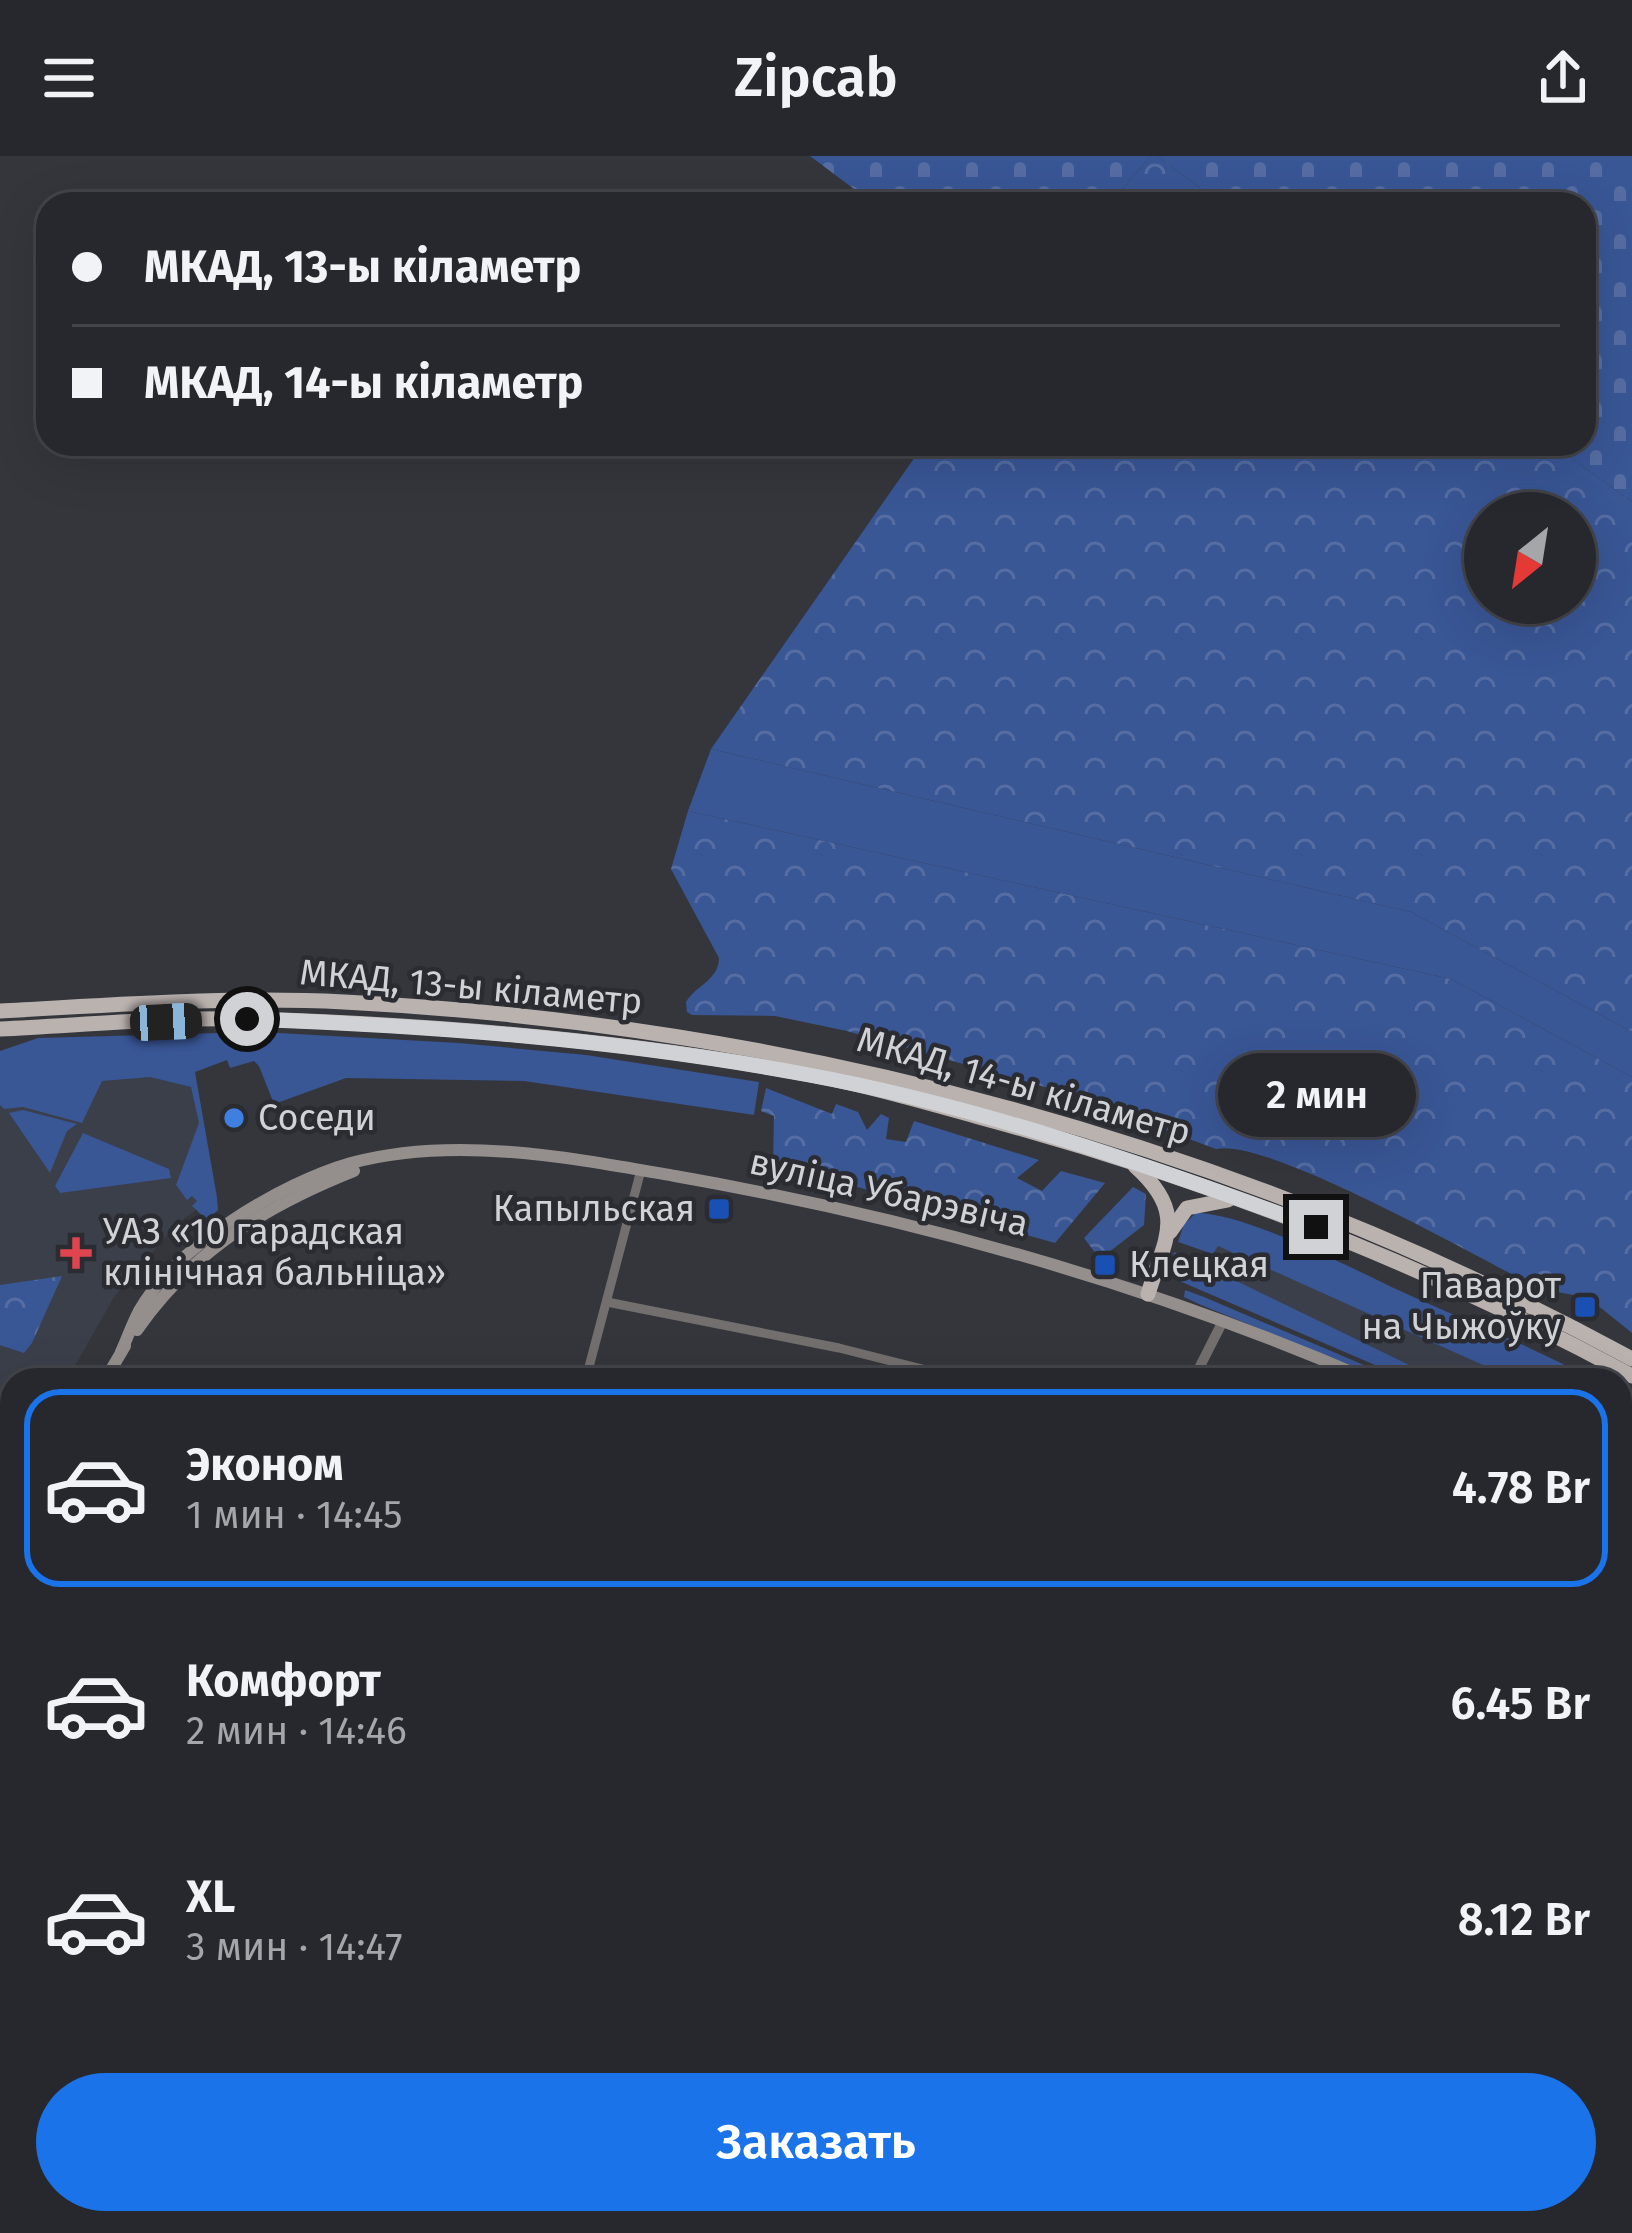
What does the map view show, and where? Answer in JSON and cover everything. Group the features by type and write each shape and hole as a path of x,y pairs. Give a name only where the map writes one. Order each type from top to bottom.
{"highway":[{"name":"МКАД, 13-ы кіламетр","path":"0,1011 235,1000 342,1001 517,1015 719,1051"},
{"name":"МКАД, 13-ы кіламетр","path":"0,1029 247,1019 719,1051"},
{"name":"МКАД, 14-ы кіламетр","path":"719,1051 907,1097 1128,1160 1431,1276 1616,1368"},
{"name":"МКАД, 14-ы кіламетр","path":"719,1051 874,1073 1032,1113 1236,1178 1442,1263 1632,1359"},
{"path":"1128,1160 1163,1195 1168,1214 1148,1294"},
{"path":"1165,1240 1187,1208 1214,1199 1241,1200"}],"main road":[{"name":"вуліца Убарэвіча","path":"112,1368 141,1307 213,1234 257,1204 352,1163 457,1152 537,1155 641,1171 895,1221 1148,1294 1340,1368"}],"street":[{"path":"590,1368 641,1171"},
{"path":"607,1302 918,1368"},
{"path":"1199,1368 1223,1321"}],"shaded area":[{"name":"УАЗ «10 гарадская клінічная бальніца»","path":"192,1062 217,1194 176,1225 114,1297 74,1368 0,1368 0,1079"},
{"path":"1217,1245 1489,1368 1411,1368 1206,1274"}],"green space":[{"path":"810,156 1151,156 1120,192 858,192"},
{"path":"1151,156 1157,156 1206,192 1120,192"},
{"path":"1157,156 1632,156 1632,502 1569,456 1596,456 1596,192 1206,192"},
{"path":"916,456 1569,456 1632,502 1632,1032 1411,912 711,749"},
{"path":"711,749 1411,912 1632,1032 1632,1077 1451,979 688,811"},
{"path":"688,811 1451,979 1632,1077 1632,1333 1601,1308 1574,1295 1540,1289 1376,1204 1280,1162 1242,1150 1216,1149 1066,1093 847,1031 775,1016 692,1015 686,1002 715,972 719,958 671,869"},
{"path":"260,1032 586,1055 759,1082 754,1115 524,1081 346,1078 274,1104 254,1061 230,1068 227,1060 195,1072 218,1210 207,1220 192,1206 197,1201 192,1196 187,1200 176,1185 199,1123 191,1087 150,1077 102,1081 82,1123 0,1105 0,1051 38,1038"},
{"path":"766,1088 832,1114 836,1104 858,1112 867,1130 881,1114 889,1118 886,1139 906,1142 914,1121 1039,1160 1017,1178 1042,1191 1061,1171 1105,1183 1055,1243 773,1163 774,1116 761,1111"},
{"path":"23,1110 77,1124 67,1131 50,1173 9,1113"},
{"path":"83,1133 169,1169 171,1178 60,1193 55,1186"},
{"path":"1133,1187 1146,1194 1144,1225 1100,1259 1084,1238"},
{"path":"1196,1213 1218,1216 1303,1245 1569,1368 1489,1368 1218,1246 1213,1254 1178,1242 1184,1224"},
{"path":"1174,1252 1415,1368 1382,1368 1168,1273"},
{"path":"62,1276 24,1353 0,1345 0,1285"},
{"path":"1185,1290 1204,1297 1371,1368 1357,1368 1184,1297"}],"place":[{"name":"Соседи","path":"234,1118"},
{"name":"Капыльская","path":"719,1209"},
{"name":"УАЗ «10 гарадская клінічная бальніца»","path":"76,1253"},
{"name":"Клецкая","path":"1105,1265"},
{"name":"Паварот на Чыжоўку","path":"1585,1307"}],"route":[{"path":"247,1019 518,1035 639,1047 814,1075 1053,1137 1316,1227"}]}
